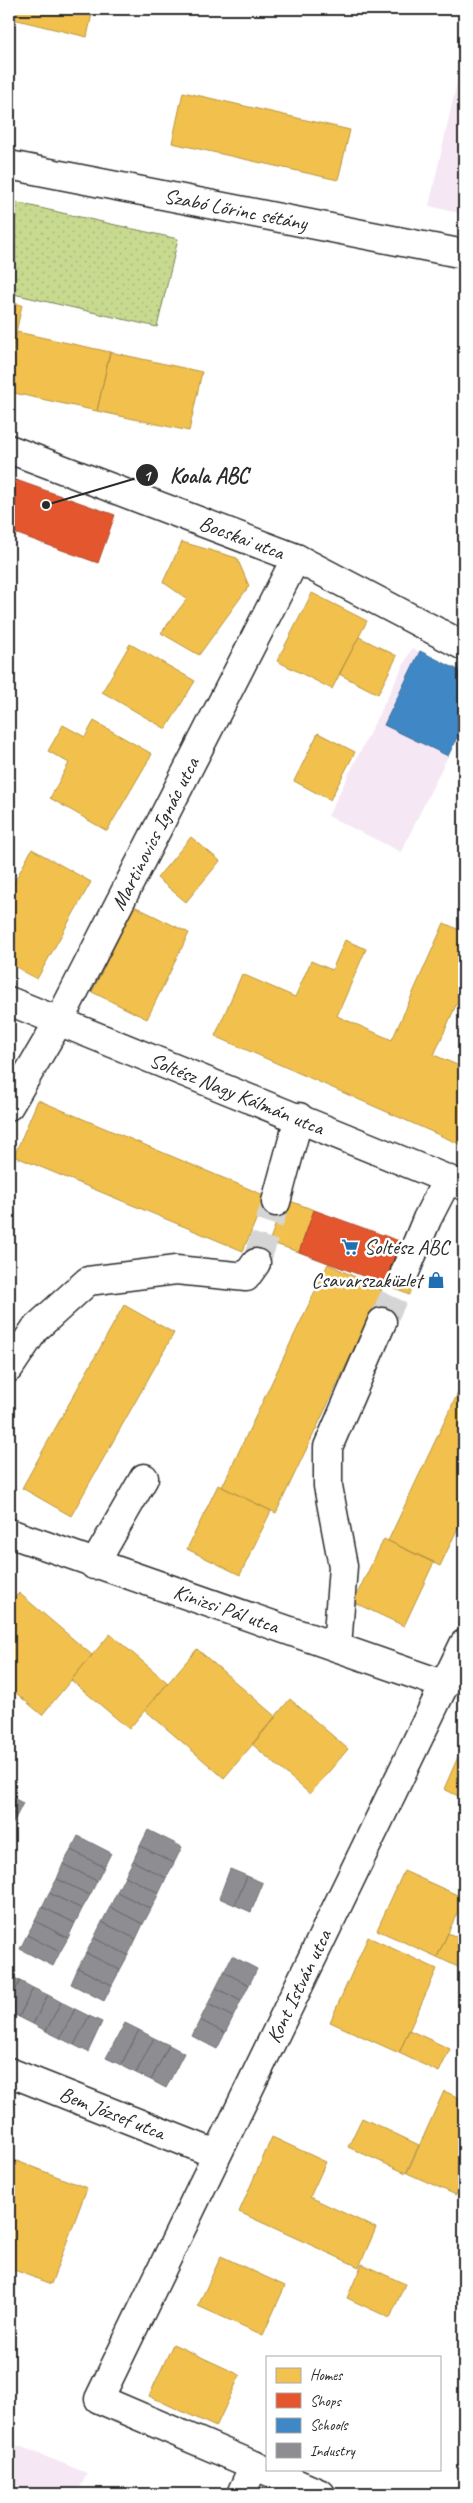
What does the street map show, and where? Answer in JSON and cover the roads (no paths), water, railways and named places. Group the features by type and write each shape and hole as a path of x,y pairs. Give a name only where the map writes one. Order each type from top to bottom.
{"street":[{"name":"Szabó Lőrinc sétány","path":"9,165 464,254"},
{"name":"Bocskai utca","path":"9,449 296,558 464,646"},
{"name":"Martinovics Ignác utca","path":"9,1106 59,1021 296,558"},
{"name":"Soltész Nagy Kálmán utca","path":"9,1001 456,1183"},
{"path":"276,1202 299,1118"},
{"path":"405,1272 427,1218 456,1183"},
{"path":"9,1368 36,1330 88,1281 176,1270 246,1277 256,1263"},
{"path":"337,1648 343,1566 328,1486 328,1447 382,1322"},
{"path":"94,1565 144,1478"},
{"name":"Kinizsi Pál utca","path":"9,1533 94,1565 444,1685"},
{"name":"Kont István utca","path":"254,2465 99,2399 132,2326 464,1644"},
{"name":"Bem József utca","path":"9,2072 216,2154"},
{"path":"241,2494 254,2465 321,2494"}],"tunnel":[{"path":"256,1263 276,1202"},
{"path":"382,1322 405,1272"}],"place":[{"name":"Koala ABC","path":"46,505"},
{"name":"Soltész ABC","path":"350,1247"},
{"name":"Csavarszaküzlet","path":"436,1280"}]}
